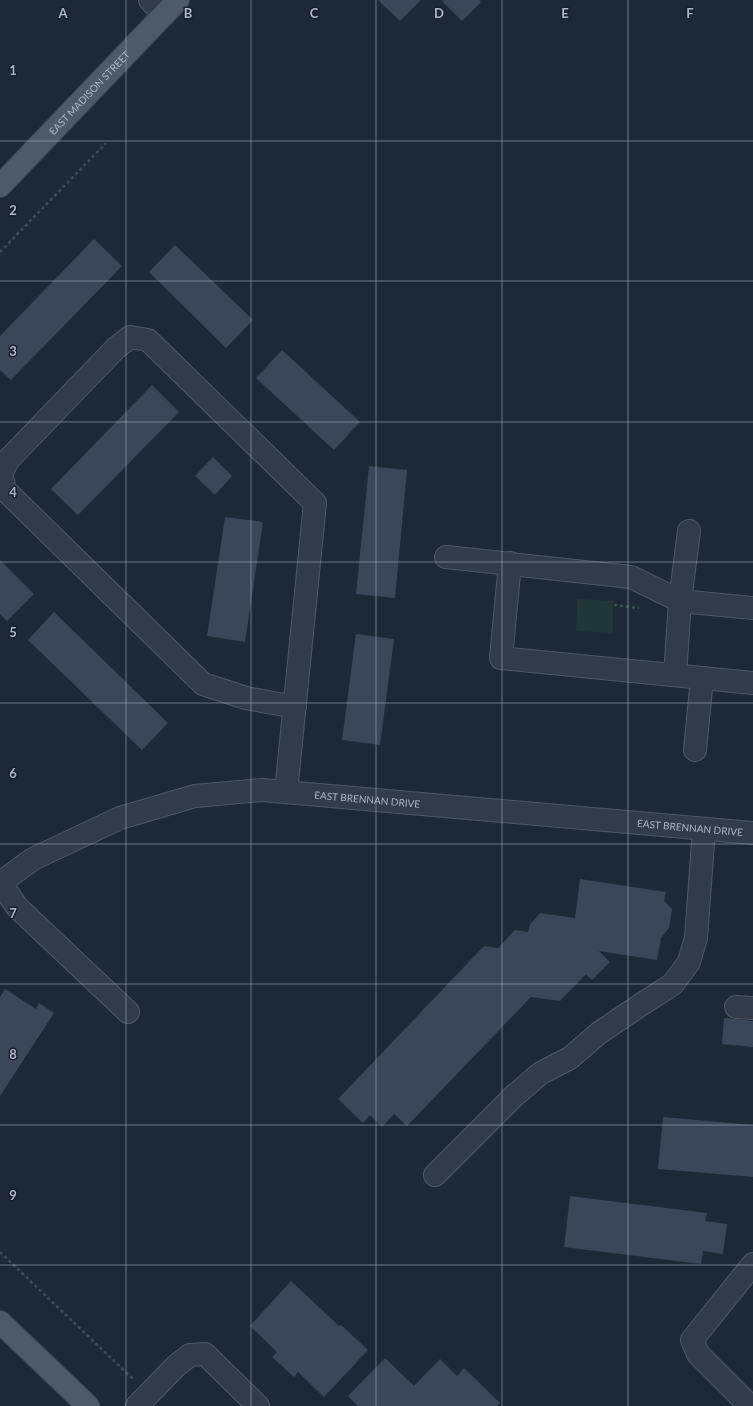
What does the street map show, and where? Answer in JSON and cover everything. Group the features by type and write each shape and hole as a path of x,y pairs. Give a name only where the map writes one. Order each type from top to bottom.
{"main road":[{"name":"EAST MADISON STREET","path":"0,186 164,5"},
{"path":"0,1322 88,1406"}],"street":[{"path":"286,792 295,707 315,503 148,340 130,337 116,348 8,460 2,474 5,490 203,684 246,698 295,707"},
{"path":"675,675 680,601 689,531"},
{"path":"446,557 631,577 680,601 753,608"},
{"path":"510,563 501,658 753,683"},
{"path":"695,750 702,678"},
{"name":"EAST BRENNAN DRIVE","path":"1,883 33,859 120,818 195,796 262,790 753,833"},
{"path":"435,1175 516,1095 541,1073 570,1058 600,1033 673,984 688,962 696,938 704,829"},
{"path":"1,883 17,907 128,1012"},
{"path":"750,1406 698,1354 692,1340 753,1264"},
{"path":"143,1400 176,1366 190,1355 205,1354 258,1406"}],"path":[{"path":"0,252 106,143"},
{"path":"0,1252 143,1400"}],"green space":[{"path":"577,599 613,601 613,633 576,631"}],"building":[{"path":"378,0 421,0 400,21"},
{"path":"479,0 481,2 462,21 442,1"},
{"path":"94,239 122,266 11,380 0,370 0,336"},
{"path":"175,245 253,320 226,348 149,272"},
{"path":"282,350 360,422 334,450 256,378"},
{"path":"152,385 179,412 78,515 51,489"},
{"path":"213,457 232,476 215,495 195,476"},
{"path":"369,466 407,470 395,598 356,594"},
{"path":"225,517 263,522 245,642 207,636"},
{"path":"0,560 34,594 7,621 0,614"},
{"path":"54,612 168,723 142,750 28,640"},
{"path":"356,634 394,639 380,745 342,740"},
{"path":"580,879 666,892 664,901 672,909 669,928 661,938 657,960 599,951 610,962 592,980 586,974 560,1001 531,997 407,1126 394,1114 382,1127 370,1115 363,1123 338,1099 484,946 498,948 515,930 528,932 530,924 540,913 575,918"},
{"path":"5,989 36,1009 39,1003 54,1013 0,1096 0,997"},
{"path":"724,1018 753,1021 753,1047 722,1044"},
{"path":"663,1117 753,1125 753,1177 658,1169"},
{"path":"570,1196 707,1213 705,1221 727,1224 723,1254 703,1251 701,1264 564,1247"},
{"path":"291,1281 339,1326 341,1325 368,1350 324,1397 298,1372 294,1377 272,1357 277,1352 250,1326"},
{"path":"385,1358 414,1386 440,1359 457,1376 464,1368 500,1403 497,1406 358,1406 348,1396"}]}
